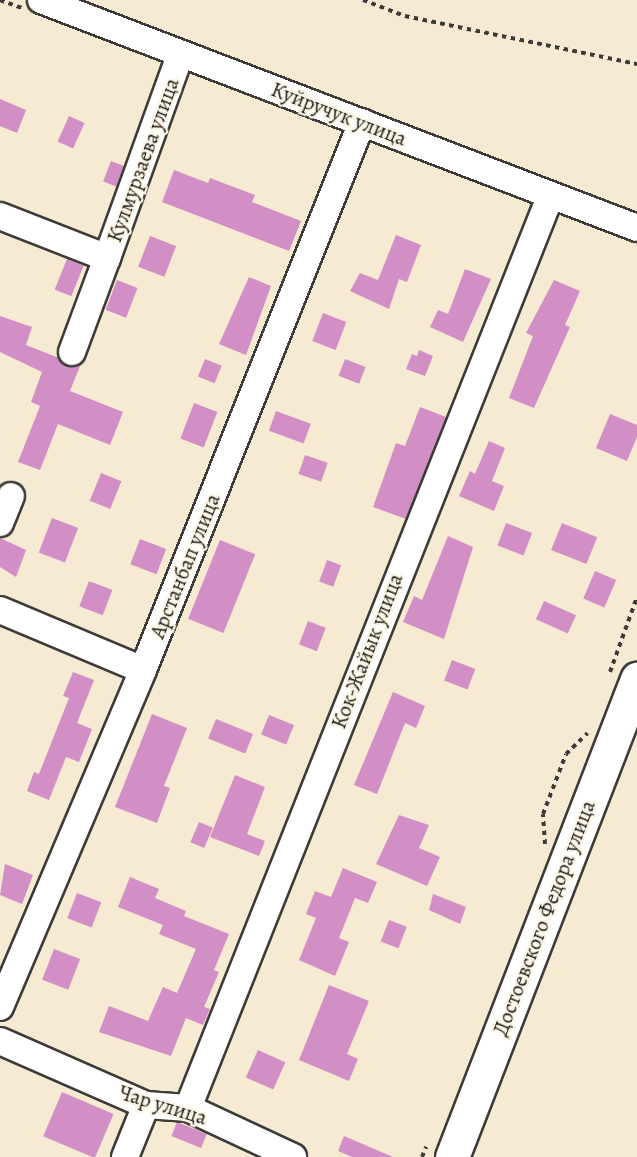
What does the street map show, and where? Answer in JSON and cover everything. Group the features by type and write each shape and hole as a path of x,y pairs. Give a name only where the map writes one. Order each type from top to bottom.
{"main road":[{"name":"Достоевского Федора улица","path":"441,1146 622,680"}],"street":[{"name":"Куйручук улица","path":"41,0 637,228"},
{"name":"Кулмурзаева улица","path":"0,216 107,258 180,55"},
{"name":"Арстанбап улица","path":"0,1007 143,670 362,122"},
{"name":"Кок-Жайык улица","path":"188,1108 550,196"},
{"path":"72,351 107,258"},
{"path":"0,523 12,496"},
{"path":"0,610 143,670"},
{"name":"Чар улица","path":"0,1041 146,1105 188,1108 293,1157"},
{"path":"125,1157 146,1105"}],"path":[{"path":"363,0 405,16 637,64"},
{"path":"622,680 637,597"},
{"path":"540,856 547,804 566,754 587,733 591,723"},
{"path":"422,1157 441,1146"}],"building":[{"path":"0,99 26,110 17,133 0,126"},
{"path":"69,116 85,123 73,148 58,142"},
{"path":"111,161 124,166 116,187 103,182"},
{"path":"174,170 208,183 210,178 255,195 252,202 301,221 289,251 162,202"},
{"path":"396,235 421,245 407,282 399,279 389,309 350,291 360,273 378,280"},
{"path":"150,236 176,246 164,277 138,267"},
{"path":"67,259 84,266 71,296 55,290"},
{"path":"465,269 491,279 463,342 430,327 438,310 448,314"},
{"path":"249,277 271,286 246,355 219,344"},
{"path":"117,280 138,288 126,318 106,310"},
{"path":"554,280 580,291 565,325 570,327 534,408 509,398 533,336 526,333"},
{"path":"323,313 346,322 336,350 312,341"},
{"path":"0,316 32,327 26,345 59,358 66,366 80,366 70,391 123,412 110,445 58,424 40,470 18,462 40,406 31,402 42,372 0,352"},
{"path":"419,350 433,356 425,376 406,369 412,354 417,356"},
{"path":"205,359 222,366 215,383 198,377"},
{"path":"345,359 366,367 359,384 339,376"},
{"path":"194,403 217,412 204,447 180,438"},
{"path":"420,407 446,417 406,519 373,507 396,443 405,446"},
{"path":"276,411 311,424 304,443 269,431"},
{"path":"610,414 637,425 637,437 627,461 596,448"},
{"path":"489,441 505,448 492,481 504,486 494,511 459,496 470,471 475,474"},
{"path":"305,455 328,463 321,482 298,474"},
{"path":"101,473 121,481 110,509 90,501"},
{"path":"52,518 78,528 65,563 39,553"},
{"path":"506,523 532,533 524,555 497,545"},
{"path":"562,523 597,537 586,564 551,550"},
{"path":"448,536 473,547 444,639 403,622 414,596 422,600"},
{"path":"0,538 26,550 16,577 0,567"},
{"path":"140,539 166,549 156,574 130,564"},
{"path":"220,540 255,554 223,633 188,619"},
{"path":"327,560 341,565 333,587 319,582"},
{"path":"595,571 616,580 604,608 583,599"},
{"path":"89,581 112,590 103,615 79,606"},
{"path":"544,601 576,615 568,634 536,619"},
{"path":"308,621 326,628 317,651 299,644"},
{"path":"452,660 475,669 467,689 444,681"},
{"path":"73,672 94,680 77,723 92,729 79,762 66,757 49,800 27,791 34,772 39,774 69,698 63,696"},
{"path":"393,692 425,706 416,728 405,723 377,794 354,785"},
{"path":"152,714 187,728 164,786 170,788 157,823 115,807"},
{"path":"269,715 294,725 286,745 261,734"},
{"path":"216,719 253,734 245,753 208,738"},
{"path":"235,775 265,787 247,834 265,841 259,856 210,837"},
{"path":"399,815 429,825 419,848 440,857 427,886 376,864"},
{"path":"199,822 213,828 204,848 190,842"},
{"path":"5,864 33,875 22,904 0,895"},
{"path":"343,868 377,882 368,903 355,898 339,938 349,942 335,976 299,960 316,918 306,914 315,891 331,897"},
{"path":"130,877 159,889 155,898 186,911 184,916 229,934 214,970 219,972 204,1007 210,1009 203,1025 186,1018 171,1056 99,1032 109,1006 148,1021 163,987 177,993 196,949 159,934 163,925 118,907"},
{"path":"77,893 101,902 92,928 67,918"},
{"path":"433,894 466,907 460,924 429,910"},
{"path":"389,920 407,927 398,948 381,941"},
{"path":"54,949 80,959 68,990 42,980"},
{"path":"329,985 369,1001 347,1054 358,1059 349,1081 299,1060"},
{"path":"258,1050 285,1062 273,1090 246,1077"},
{"path":"62,1092 114,1114 95,1157 43,1136"},
{"path":"177,1122 207,1134 201,1148 171,1136"},
{"path":"344,1136 393,1157 352,1157 338,1151"}]}
